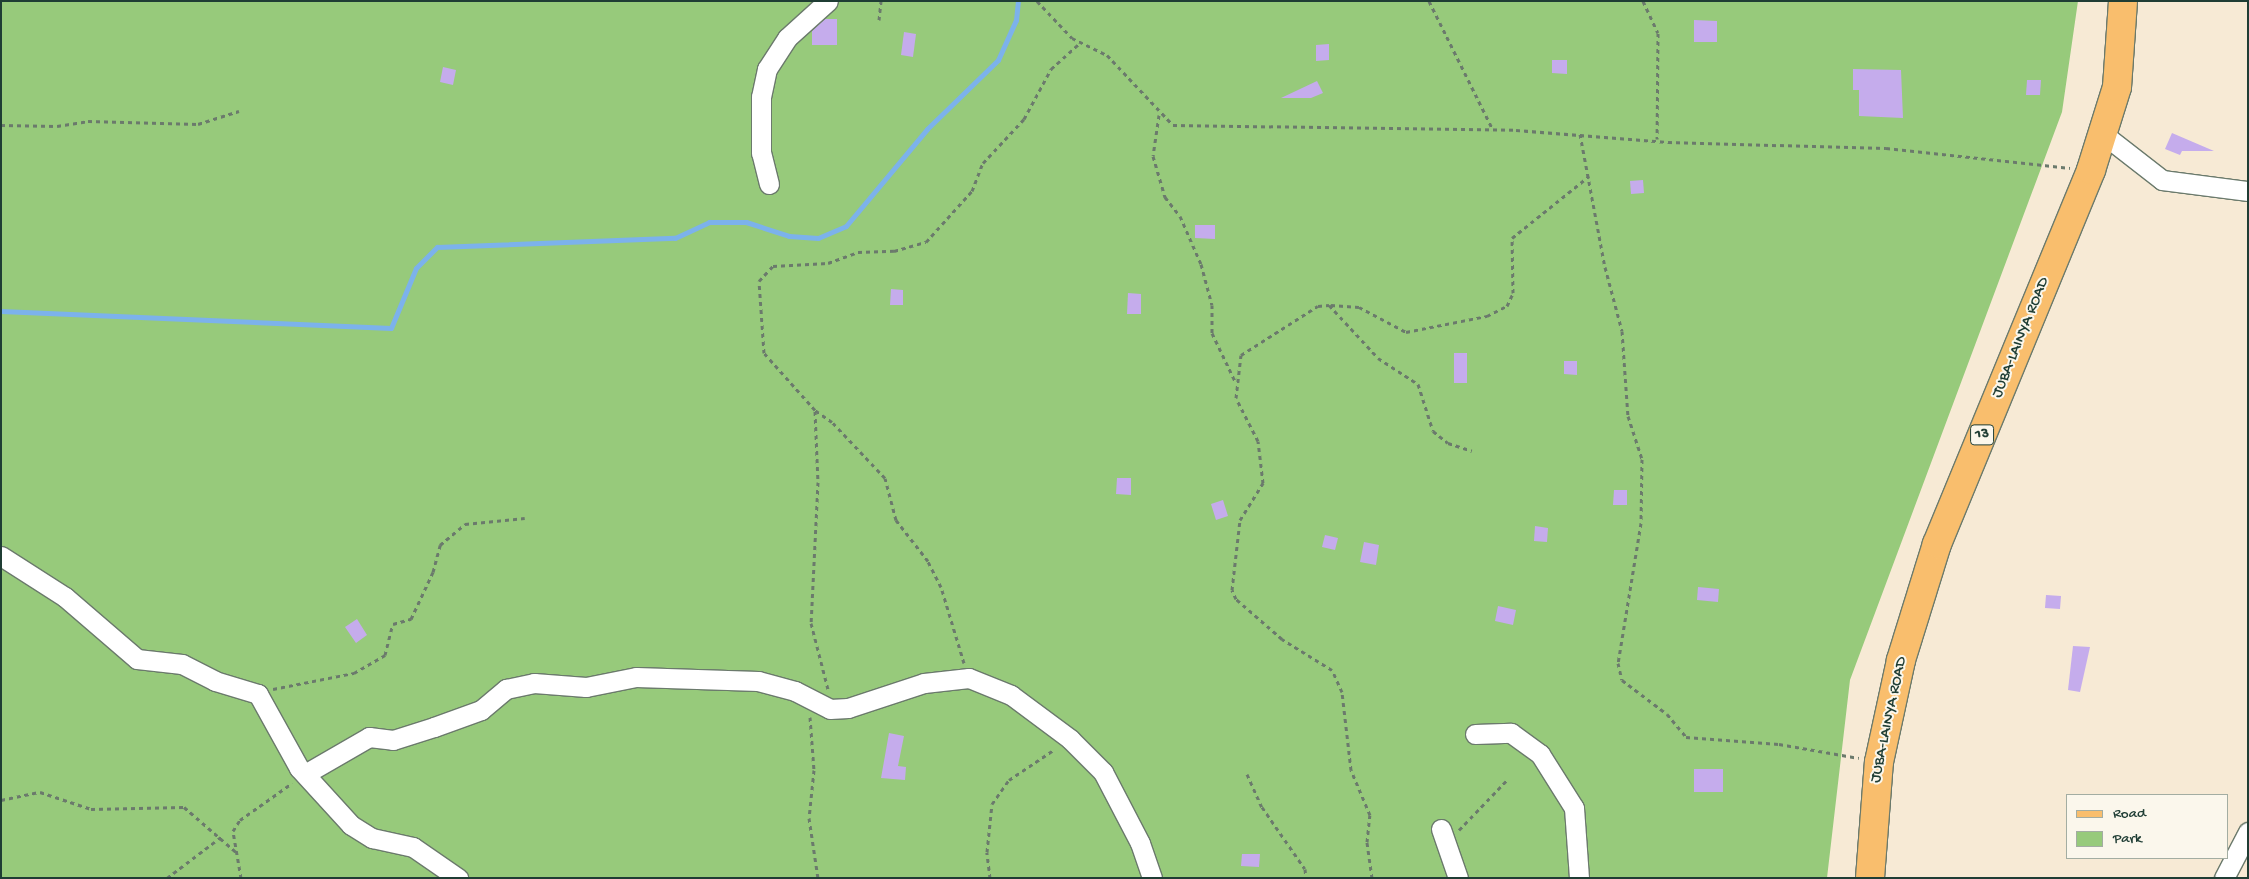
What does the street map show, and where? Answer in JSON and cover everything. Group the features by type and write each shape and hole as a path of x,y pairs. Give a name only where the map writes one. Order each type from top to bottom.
{"main road":[{"name":"JUBA-LAINYA ROAD","path":"1870,878 1879,762 1902,660 1937,544 2091,170 2117,87 2123,1"}],"street":[{"path":"768,184 761,153 761,97 767,69 787,38 828,1"},
{"path":"2103,134 2162,180 2248,191"},
{"path":"1,556 65,597 138,659 182,664 215,681 258,694 304,773 351,825 372,838 413,847 458,878"},
{"path":"304,773 369,737 393,740 434,727 480,710 506,689 534,683 586,688 636,677 758,681 809,698 830,709 848,708 924,683 969,678 1011,695 1070,739 1112,786 1152,878"},
{"path":"1475,734 1511,733 1540,754 1574,808 1579,878"},
{"path":"1441,829 1444,848 1458,878"},
{"path":"2224,878 2248,832"}],"path":[{"path":"879,20 882,1"},
{"path":"1037,1 1080,43 1107,55 1159,114 1173,125 1193,128 1493,130 1656,140 1886,148 2091,170"},
{"path":"1429,1 1493,130"},
{"path":"1642,1 1658,33 1656,140"},
{"path":"969,678 941,587 928,562 896,520 885,478 832,422 815,410 772,364 762,347 759,281 766,271 773,266 828,263 858,252 894,251 926,242 972,191 983,163 1024,119 1051,69 1080,43"},
{"path":"1,125 57,126 88,121 198,124 239,111"},
{"path":"1159,114 1153,156 1165,197 1180,216 1202,264 1212,305 1212,333 1235,381 1238,405 1258,441 1263,483 1240,520 1232,590 1236,600 1282,639 1332,670 1342,692 1351,770 1370,815 1367,842 1372,878"},
{"path":"1568,134 1582,134 1589,176 1622,330 1628,416 1642,459 1641,523 1619,652 1622,680 1667,714 1686,737 1779,744 1879,762"},
{"path":"1235,381 1244,351 1318,306 1359,307 1406,332 1487,316 1507,306 1513,293 1512,238 1589,176"},
{"path":"1329,305 1378,358 1418,384 1433,431 1448,443 1472,450"},
{"path":"815,410 818,482 811,623 826,671 830,709"},
{"path":"258,694 354,673 385,655 393,624 410,619 433,572 440,545 465,524 525,518"},
{"path":"809,698 814,770 809,818 818,878"},
{"path":"990,878 988,820 1000,789 1070,739"},
{"path":"241,878 233,831 240,820 286,790 304,773"},
{"path":"1247,774 1262,807 1305,869 1306,878"},
{"path":"1444,848 1507,780"},
{"path":"1,800 40,792 91,809 184,807 221,837 236,852"},
{"path":"167,878 221,837"}],"green space":[{"path":"1,1 2078,1 2062,112 1850,680 1827,878 1,878"}],"building":[{"path":"825,19 837,19 837,45 812,45 812,31"},
{"path":"1694,20 1717,21 1717,42 1694,42"},
{"path":"904,32 916,34 913,57 901,55"},
{"path":"1329,44 1329,60 1316,61 1316,45"},
{"path":"1552,60 1567,60 1567,74 1552,73"},
{"path":"443,67 456,70 453,85 440,82"},
{"path":"1853,69 1901,70 1903,118 1859,116 1859,90 1853,90"},
{"path":"2027,80 2041,80 2040,95 2026,95"},
{"path":"1317,81 1323,93 1311,98 1281,98"},
{"path":"2172,133 2214,151 2182,151 2180,155 2165,149"},
{"path":"1643,180 1644,193 1631,194 1630,181"},
{"path":"1195,225 1215,225 1215,239 1195,238"},
{"path":"891,289 903,290 903,305 890,305"},
{"path":"1128,293 1141,294 1141,314 1127,314"},
{"path":"1454,353 1467,353 1467,383 1454,383"},
{"path":"1564,361 1577,361 1577,375 1564,374"},
{"path":"1117,478 1131,478 1131,495 1116,494"},
{"path":"1614,490 1627,490 1627,505 1613,505"},
{"path":"1223,500 1228,516 1216,520 1211,504"},
{"path":"1535,526 1548,528 1547,542 1534,541"},
{"path":"1325,535 1338,538 1335,550 1322,547"},
{"path":"1364,542 1379,545 1376,565 1360,562"},
{"path":"1698,587 1719,589 1718,602 1697,600"},
{"path":"2046,595 2061,596 2060,609 2045,608"},
{"path":"1498,606 1516,610 1513,625 1495,621"},
{"path":"357,619 367,635 356,643 345,627"},
{"path":"2073,646 2090,647 2080,692 2068,690"},
{"path":"889,733 904,736 898,766 906,767 905,780 881,778"},
{"path":"1694,769 1723,769 1723,792 1694,792"},
{"path":"1242,854 1260,854 1259,867 1241,866"}],"waterway":[{"path":"1,311 391,328 416,268 437,247 675,238 709,222 746,222 789,236 818,238 846,226 927,129 998,60 1016,20 1018,1"}]}
